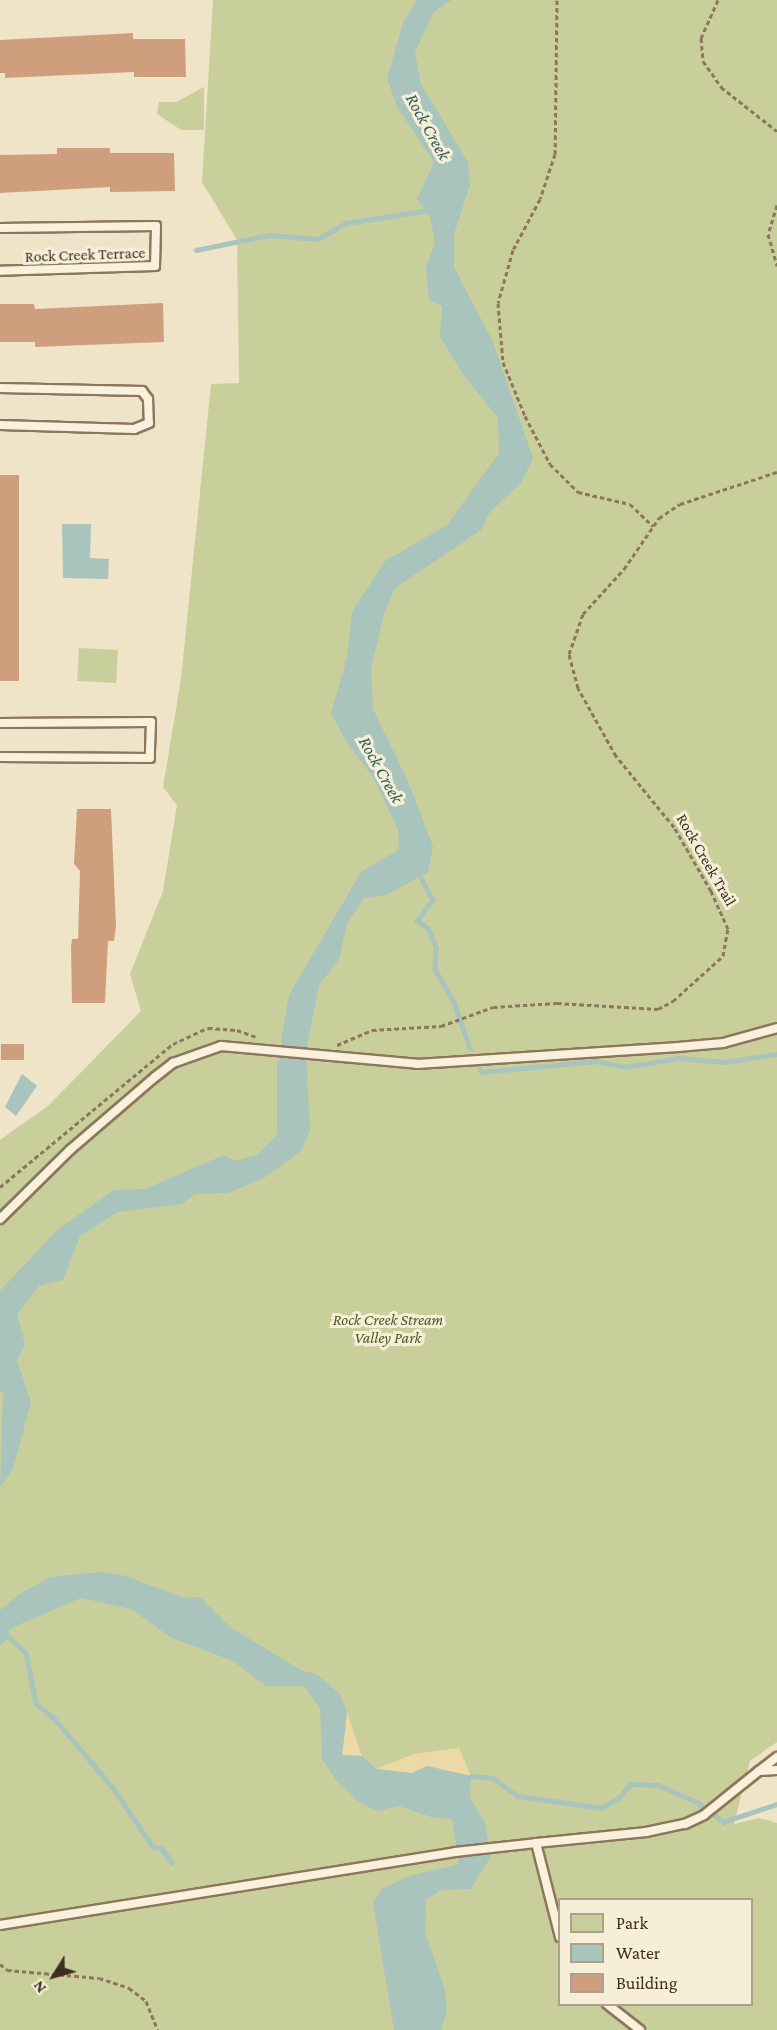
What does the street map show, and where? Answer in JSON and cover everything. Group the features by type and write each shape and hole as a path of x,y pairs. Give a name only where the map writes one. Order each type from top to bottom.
{"lane":[{"name":"Rock Creek Terrace","path":"0,228 156,226 155,266 0,271"},
{"path":"0,388 142,391 148,399 149,423 134,429 0,425"},
{"path":"0,723 151,722 150,758 0,757"},
{"path":"0,1220 120,1104 173,1063 221,1046 320,1058 417,1064 723,1043 777,1028"},
{"path":"0,1925 455,1852 646,1832 685,1824 704,1815 777,1757"},
{"path":"759,1771 777,1770"},
{"path":"536,1843 558,1929"},
{"path":"610,2006 640,2030"}],"path":[{"path":"557,0 555,154 540,199 513,250 498,303 503,362 525,416 550,464 578,492 630,504 653,526"},
{"path":"718,0 701,38 703,61 721,87 777,131"},
{"path":"777,205 768,234 777,266"},
{"name":"Rock Creek Trail","path":"320,1058 345,1040 372,1030 451,1022 493,1007 556,1003 658,1009 673,1001 717,963 726,949 728,929 711,891 674,827 616,756 572,672 570,644 584,614 624,569 653,526 680,504 777,472"},
{"path":"0,1964 7,1970 99,1978 129,1988 146,2001 158,2030"}],"green space":[{"name":"Rock Creek Stream Valley Park","path":"213,0 777,0 777,1742 750,1761 734,1824 759,1818 777,1823 777,2030 0,2030 0,1140 49,1105 141,1011 130,974 163,891 177,805 163,787 181,679 211,384 239,383 237,240 202,182"},
{"path":"204,87 204,130 181,130 157,114 159,102 176,102"},
{"path":"79,648 118,650 116,683 77,681"}],"sand":[{"path":"347,1713 362,1756 342,1755"},
{"path":"459,1748 471,1776 427,1766 412,1773 376,1769 414,1754"}],"water":[{"name":"Rock Creek","path":"417,0 451,0 434,12 415,52 421,84 468,162 470,185 454,234 454,267 493,342 533,458 521,483 490,512 481,530 395,588 384,614 371,669 373,709 407,779 433,846 428,872 386,895 364,898 347,924 339,959 319,985 306,1051 310,1131 301,1151 264,1178 228,1193 195,1194 182,1204 118,1212 80,1236 63,1280 39,1286 17,1314 25,1345 17,1360 31,1402 13,1469 0,1487 3,1395 0,1389 0,1291 57,1230 114,1190 145,1189 224,1155 235,1161 257,1155 277,1135 277,1064 284,1047 281,1042 289,995 361,872 399,849 398,829 373,777 347,743 331,713 347,658 352,612 385,561 447,525 499,453 498,418 462,373 440,336 442,306 429,300 426,267 435,243 430,216 417,199 434,162 397,107 387,78 403,23"},
{"path":"62,524 91,524 90,558 109,559 108,579 63,578"},
{"path":"22,1074 37,1086 16,1116 5,1107"},
{"path":"101,1572 126,1576 184,1598 200,1597 230,1627 301,1670 318,1675 340,1694 347,1713 342,1755 362,1756 376,1769 412,1773 427,1766 471,1776 470,1797 485,1823 491,1856 471,1889 441,1890 426,1900 425,1933 445,1989 447,2012 441,2030 394,2030 373,1903 382,1889 409,1876 459,1864 452,1819 434,1818 399,1806 377,1811 359,1802 336,1780 322,1759 320,1708 304,1686 266,1686 233,1661 172,1638 131,1609 81,1598 9,1629 9,1637 0,1646 0,1610 18,1595 50,1577"}],"building":[{"path":"133,33 133,39 185,39 186,77 134,77 134,72 5,78 5,73 0,73 0,40"},
{"path":"57,148 110,148 110,153 174,153 175,191 110,192 110,187 0,193 0,155 57,154"},
{"path":"163,303 164,342 35,347 35,342 0,342 0,304 34,304 35,309"},
{"path":"0,475 19,475 19,681 0,681"},
{"path":"77,809 111,809 116,926 114,941 108,941 105,1003 72,1003 71,947 72,939 78,939 80,871 74,864"},
{"path":"1,1044 24,1044 24,1060 1,1060"}],"waterway":[{"path":"196,250 269,235 318,239 346,223 430,210"},
{"path":"418,872 433,900 417,921 428,928 436,947 435,969 454,1002 470,1048"},
{"path":"479,1068 482,1072 596,1061 626,1067 678,1058 725,1062 777,1054"},
{"path":"9,1637 26,1653 36,1703 54,1718 114,1789 153,1847 161,1848 172,1862"},
{"path":"471,1776 493,1778 518,1796 601,1808 618,1799 630,1784 658,1785 699,1803 723,1822 777,1804"}]}
